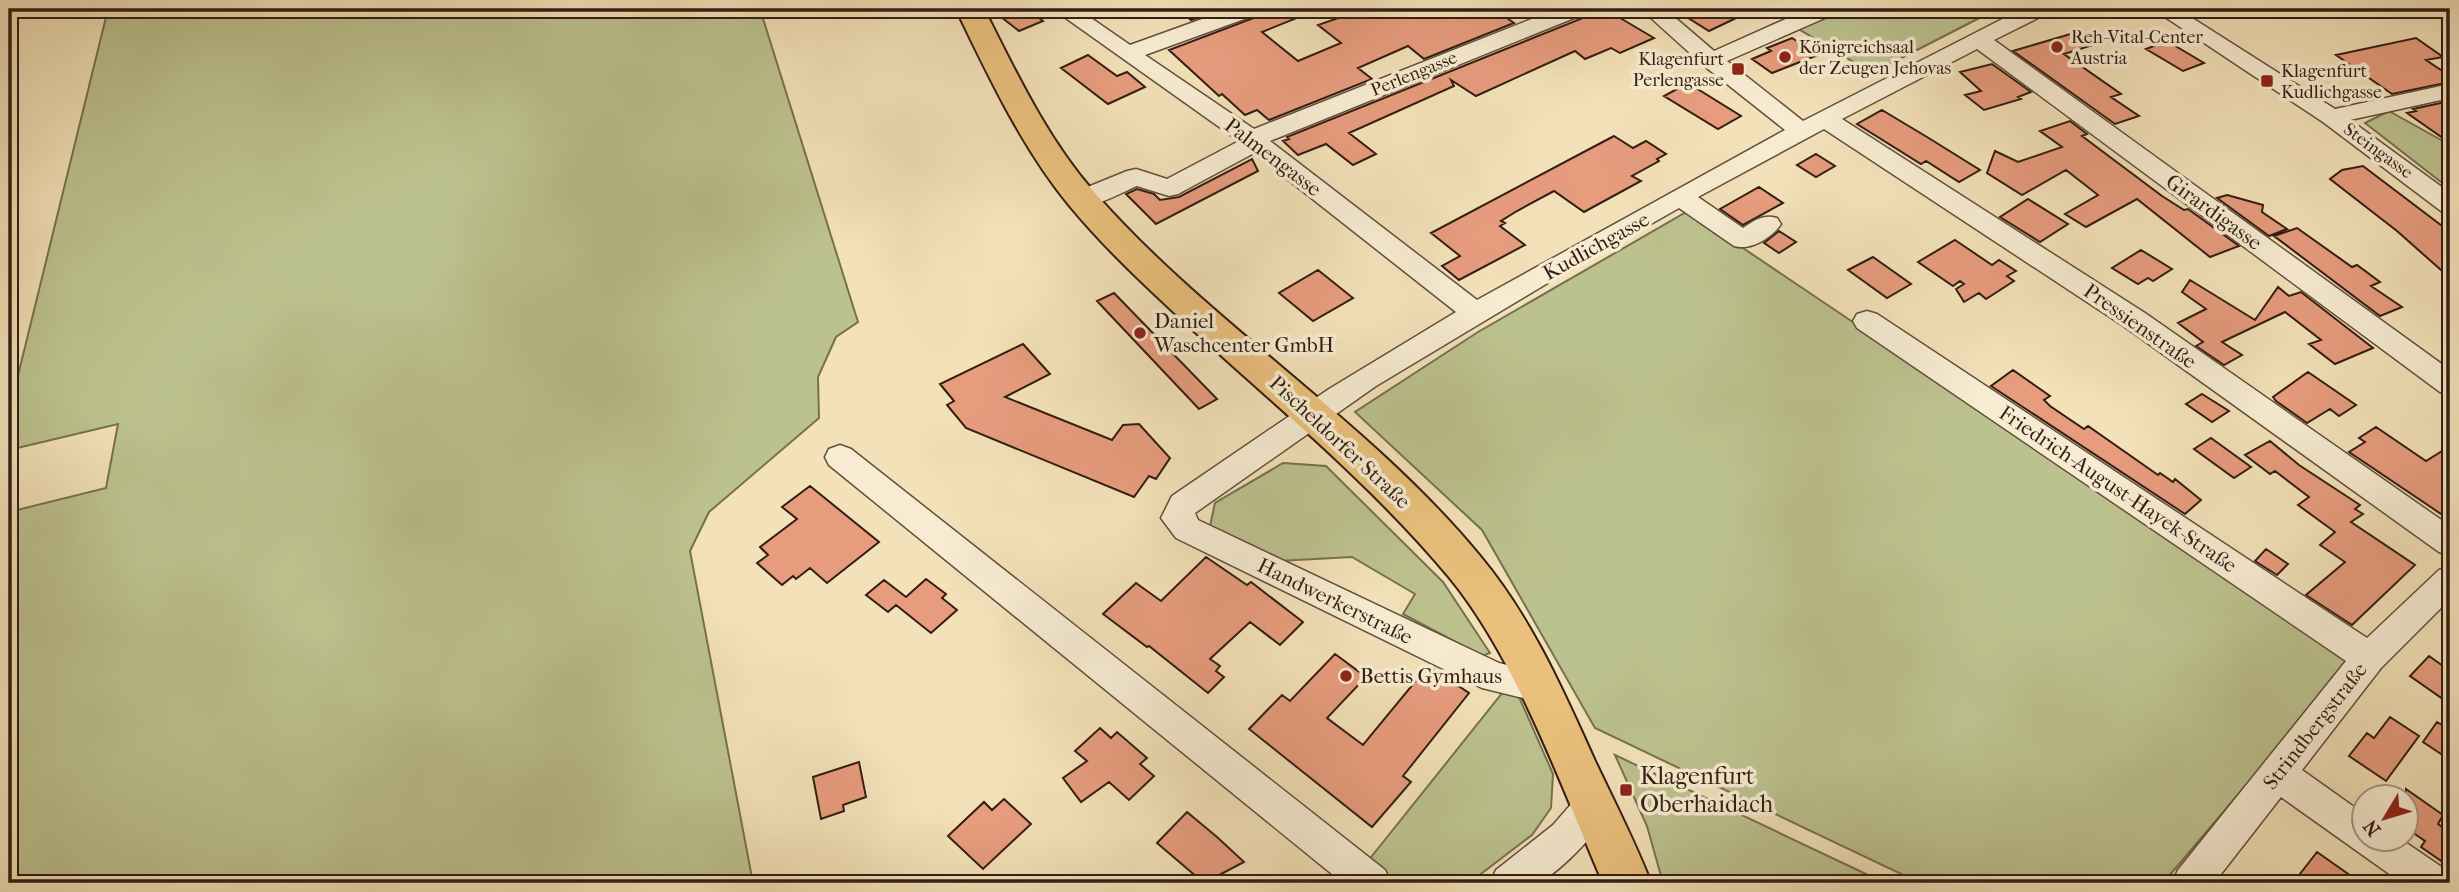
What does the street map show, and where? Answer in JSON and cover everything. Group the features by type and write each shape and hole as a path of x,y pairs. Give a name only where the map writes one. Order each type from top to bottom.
{"main road":[{"name":"Pischeldorfer Straße","path":"970,9 1009,87 1043,144 1082,199 1157,276 1314,414 1432,528 1467,569 1506,625 1539,687 1628,883"}],"street":[{"name":"Palmengasse","path":"1064,9 1253,141 1476,313"},
{"path":"1128,52 1250,9"},
{"name":"Perlengasse","path":"1082,199 1136,177 1169,188 1253,141 1576,9"},
{"name":"Pressienstraße","path":"1652,9 1711,60 2124,313 2450,543"},
{"path":"1711,60 1826,9"},
{"name":"Kudlichgasse","path":"1177,518 1183,505 1390,363 1812,124 2038,9"},
{"name":"Steingasse","path":"2164,9 2332,117 2450,205"},
{"name":"Girardigasse","path":"1978,39 2450,385"},
{"path":"2332,117 2450,91"},
{"path":"1681,198 1743,240 1768,224"},
{"name":"Friedrich-August-Hayek-Straße","path":"1867,321 2369,658"},
{"path":"840,457 1372,883"},
{"name":"Handwerkerstraße","path":"1177,518 1187,530 1494,677 1539,687"},
{"name":"Strindbergstraße","path":"2191,883 2369,658 2450,579"},
{"path":"2278,774 2350,825"},
{"path":"1509,883 1566,837 1593,806"},
{"path":"2392,854 2433,883"}],"green space":[{"path":"108,9 760,9 858,322 836,337 818,377 819,418 709,512 690,551 753,883 9,883 9,512 106,488 118,424 9,450 9,412"},
{"path":"1839,9 1997,9 1872,73 1797,28"},
{"path":"2389,111 2450,145 2450,189 2365,123"},
{"path":"1688,211 2349,656 2315,704 2163,883 1920,883 1595,728 1482,530 1355,412 1478,332"},
{"path":"1283,463 1326,466 1443,582 1490,653 1482,656 1403,614 1415,594 1352,557 1278,561 1210,526 1215,503"},
{"path":"1503,692 1519,697 1553,774 1551,808 1532,835 1469,883 1395,883 1368,861"},
{"path":"1615,755 1885,883 1663,883 1647,826"}],"building":[{"path":"991,9 1027,9 1043,21 1019,31"},
{"path":"1179,9 1223,9 1191,20"},
{"path":"1264,9 1319,9 1262,32 1298,61 1341,43 1318,25 1364,9 1494,9 1514,23 1424,59 1408,46 1358,68 1372,79 1269,120 1257,110 1245,115 1222,94 1219,96 1169,50 1259,16"},
{"path":"1605,9 1654,38 1620,53 1611,48 1585,59 1575,51 1476,96 1451,80 1454,86 1349,133 1376,154 1353,165 1326,144 1298,155 1283,141 1289,139 1287,137"},
{"path":"1674,9 1755,9 1709,31"},
{"path":"2077,32 2096,44 2064,54 2121,94 2111,97 2139,116 2115,124 2013,51"},
{"name":"Königreichsaal der Zeugen Jehovas","path":"1792,38 1818,55 1772,73 1752,59 1771,51 1767,48"},
{"path":"2416,38 2443,57 2426,60 2450,76 2450,82 2392,94 2336,55"},
{"path":"2167,41 2204,63 2183,71 2146,49"},
{"path":"1088,55 1117,76 1127,72 1145,87 1108,104 1061,68"},
{"path":"1992,64 2031,92 2018,97 2021,99 1984,110 1965,95 1981,91 1960,72"},
{"path":"1688,83 1741,116 1718,129 1664,96"},
{"path":"2450,101 2450,143 2407,113 2416,111 2413,109"},
{"path":"1882,110 1980,170 1959,182 1926,161 1921,164 1857,124"},
{"path":"2070,121 2087,134 2082,136 2162,196 2184,210 2188,209 2239,246 2210,257 2137,199 2086,227 2065,214 2098,195 2066,170 2022,195 1987,173 1995,151 2018,162 2062,147 2040,131"},
{"path":"1614,136 1633,148 1646,141 1666,154 1632,176 1641,181 1584,212 1554,191 1517,211 1501,221 1505,223 1500,226 1525,245 1459,280 1442,266 1460,256 1431,233"},
{"path":"1816,154 1835,166 1816,177 1797,165"},
{"path":"1252,159 1258,171 1156,224 1126,194 1137,189 1154,194 1160,200 1179,197"},
{"path":"2363,166 2450,232 2450,278 2397,231 2330,179 2342,170"},
{"path":"1759,187 1783,203 1743,225 1720,209"},
{"path":"2227,195 2263,205 2262,212 2287,229 2269,236 2217,198"},
{"path":"2028,199 2068,224 2040,242 2000,217"},
{"path":"2297,228 2352,267 2357,265 2380,282 2371,286 2402,307 2380,316 2274,236"},
{"path":"1779,231 1796,242 1779,253 1764,243"},
{"path":"1955,240 1992,265 1999,260 2016,271 2007,276 2014,281 1986,299 1979,293 1964,302 1956,289 1964,284 1960,281 1953,286 1918,262"},
{"path":"2141,250 2172,269 2153,281 2148,278 2138,284 2112,268"},
{"path":"1873,257 1911,284 1887,298 1848,270"},
{"path":"1318,270 1353,298 1313,321 1279,293"},
{"path":"2190,280 2255,320 2278,287 2289,296 2301,292 2373,348 2335,364 2309,344 2321,340 2285,312 2222,342 2242,355 2224,365 2196,346 2203,342 2178,323 2206,309 2182,292"},
{"name":"Daniel Waschcenter GmbH","path":"1114,293 1217,399 1199,409 1097,301"},
{"path":"1023,344 1050,374 1005,397 1112,440 1123,425 1139,424 1170,458 1156,479 1149,476 1134,497 966,428 947,405 954,401 940,384"},
{"path":"2013,370 2050,396 2044,400 2050,406 2084,429 2088,426 2158,475 2160,473 2173,482 2175,479 2201,500 2185,514 1991,386"},
{"path":"2308,372 2356,405 2339,416 2330,409 2307,423 2276,401 2273,397"},
{"path":"2202,394 2229,411 2212,422 2186,404"},
{"path":"2376,427 2426,461 2450,446 2450,520 2349,452 2365,442 2359,438"},
{"path":"2211,438 2251,467 2234,478 2194,449"},
{"path":"2270,441 2299,465 2360,505 2355,509 2363,514 2351,522 2415,565 2352,625 2306,595 2345,562 2320,545 2335,532 2298,505 2309,497 2275,471 2270,474 2245,455"},
{"path":"810,486 879,542 827,583 810,568 796,579 793,576 782,585 757,563 768,555 760,547 797,519 782,507"},
{"path":"2266,549 2288,564 2277,575 2255,561"},
{"path":"1206,557 1247,585 1251,582 1303,622 1280,645 1250,622 1210,659 1220,666 1216,671 1224,677 1208,693 1103,614 1136,583 1161,601"},
{"path":"926,579 946,594 942,598 957,610 931,633 896,605 888,612 866,595 884,580 906,597"},
{"path":"1335,654 1366,677 1327,718 1363,745 1428,666 1469,693 1403,776 1411,782 1372,827 1249,729 1282,695 1290,701"},
{"path":"2429,656 2450,671 2450,704 2410,676"},
{"path":"2390,717 2419,736 2386,781 2349,756 2367,733 2374,738"},
{"path":"2437,722 2450,730 2450,760 2423,742"},
{"path":"1100,728 1111,738 1117,732 1147,758 1140,764 1154,776 1129,800 1109,782 1081,802 1063,778 1087,761 1075,751"},
{"path":"859,762 866,797 843,805 844,811 821,819 813,777"},
{"path":"1004,799 1031,824 983,869 948,836 984,802 992,810"},
{"path":"2420,799 2443,815 2438,824 2450,833 2450,867 2421,847 2425,841 2420,838"},
{"path":"1187,812 1244,862 1204,883 1157,843"},
{"path":"2317,852 2361,883 2293,883"}],"place":[{"name":"Reh-Vital-Center Austria","path":"2057,47"},
{"name":"Königreichsaal der Zeugen Jehovas","path":"1785,57"},
{"name":"Klagenfurt Perlengasse","path":"1738,69"},
{"name":"Klagenfurt Kudlichgasse","path":"2267,81"},
{"name":"Daniel Waschcenter GmbH","path":"1140,333"},
{"name":"Bettis Gymhaus","path":"1346,676"},
{"name":"Klagenfurt Oberhaidach","path":"1626,790"}]}
